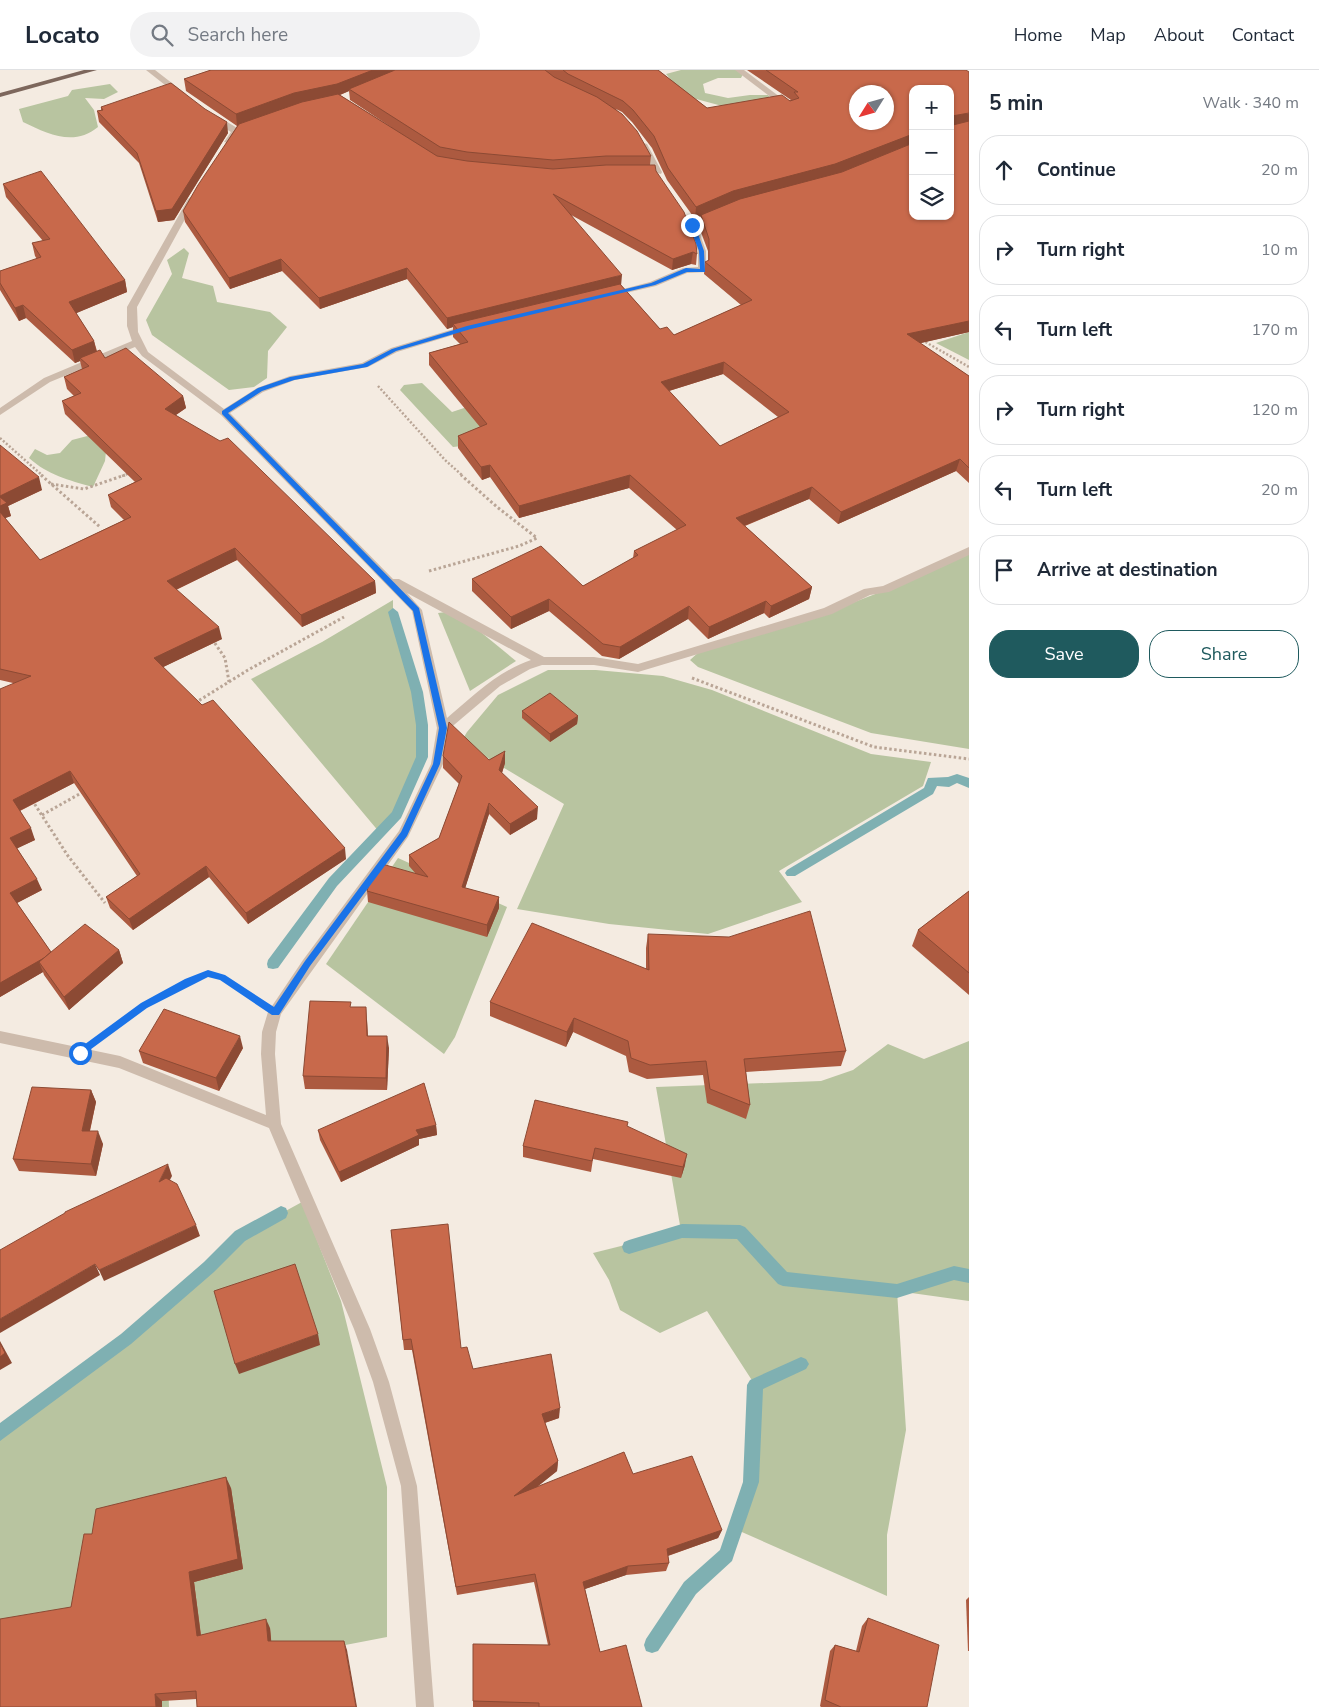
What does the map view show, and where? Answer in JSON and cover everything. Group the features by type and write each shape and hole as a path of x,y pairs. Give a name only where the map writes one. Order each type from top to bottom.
{"main road":[{"path":"0,95 93,70"}],"street":[{"path":"150,70 199,107 240,130 221,153"},
{"path":"739,70 792,109"},
{"path":"637,137 646,149 661,182"},
{"path":"645,173 658,172"},
{"path":"200,187 132,307 130,320 136,343 145,354 224,413 417,610 443,728 437,764 404,834 308,964 276,1012 269,1032 268,1054 274,1124 362,1329 395,1430 409,1486 425,1707"},
{"path":"602,297 653,284 686,270 703,270 702,251 689,221 726,211"},
{"path":"224,413 260,390 293,378 365,366 394,350 477,325"},
{"path":"0,412 47,380 136,343"},
{"path":"443,728 496,683 513,672 542,661 594,661 638,668 828,611 868,592 884,589 969,551"},
{"path":"393,581 542,661"},
{"path":"0,1037 120,1062 274,1124"}],"path":[{"path":"917,337 969,368"},
{"path":"365,366 365,371 445,460 497,507 537,538 519,546 393,581"},
{"path":"0,438 100,527"},
{"path":"51,484 84,489 136,470"},
{"path":"192,705 229,682 344,618"},
{"path":"208,634 225,658 229,682"},
{"path":"688,677 874,747 969,759"},
{"path":"42,816 87,790"},
{"path":"30,796 68,856 105,903"},
{"path":"80,1053 144,1006 208,973 222,977 276,1012"}],"green space":[{"path":"681,70 737,70 744,72 741,78 718,78 703,84 705,93 728,98 768,95 779,107 737,110 685,96 666,74"},
{"path":"110,84 118,92 104,99 85,98 94,110 98,127 89,133 80,136 61,136 42,131 23,122 19,109 68,96 72,90"},
{"path":"184,248 189,253 182,278 213,286 217,302 270,312 287,327 268,351 267,378 254,387 229,390 152,335 146,320 172,274 167,260"},
{"path":"969,332 969,360 936,343"},
{"path":"422,383 452,412 494,398 481,444 453,447 400,390 404,385"},
{"path":"95,434 107,442 105,461 93,487 51,473 29,458 35,449 47,455 60,453 72,440"},
{"path":"969,551 969,749 871,733 698,667 690,660 700,651 844,606 904,583"},
{"path":"393,600 393,612 417,692 422,725 422,757 397,815 380,833 251,679 322,642"},
{"path":"455,611 516,661 470,691 438,613"},
{"path":"548,670 596,670 663,676 712,690 871,754 931,762 923,786 779,871 802,902 708,934 609,924 517,909 564,804 461,742 498,695"},
{"path":"398,858 507,907 455,1037 444,1054 326,964"},
{"path":"969,1041 969,1301 897,1291 906,1430 887,1535 887,1596 735,1529 751,1482 755,1385 707,1311 660,1333 620,1310 609,1280 593,1253 681,1231 656,1087 821,1081 853,1070 888,1044 924,1059"},
{"path":"302,1202 341,1301 387,1487 387,1637 168,1679 169,1707 0,1707 0,1433 126,1339 209,1267 240,1236"}],"building":[{"path":"211,70 373,70 337,84 294,93 236,114 184,79"},
{"path":"395,70 545,70 554,77 597,97 622,114 637,131 651,156 606,156 553,160 467,152 440,147 349,89"},
{"path":"563,70 658,70 707,108 782,95 790,101 799,98 794,92 798,92 766,70 966,70 969,72 969,113 954,116 954,85 909,85 909,136 835,164 733,191 696,207 668,168 654,136 633,110 623,101"},
{"path":"171,83 205,109 227,122 172,209 156,211 137,153 97,111 103,110 101,107"},
{"path":"338,94 437,156 467,161 553,169 606,165 655,165 656,171 684,212 696,244 697,254 693,252 673,259 553,194 622,275 447,318 407,268 319,298 281,259 229,278 183,211 198,185 239,124 302,102"},
{"path":"969,121 969,321 907,334 969,376 969,468 960,459 841,512 812,487 736,518 812,587 771,606 766,601 709,627 689,606 620,647 603,644 549,599 511,617 472,579 541,546 583,586 638,555 634,551 686,525 630,475 519,506 490,465 481,467 458,436 487,424 429,353 468,342 453,324 620,284 660,329 667,327 674,335 752,300 705,262 709,260 709,239 701,215 740,199 842,172 909,145 909,220 954,220 954,125","holes":["724,362 789,412 720,446 661,382"]},
{"path":"41,171 125,280 69,302 94,341 72,350 23,305 15,308 0,283 0,271 41,257 32,243 50,239 3,184"},
{"path":"126,348 183,396 165,409 220,441 228,438 375,581 301,615 235,548 167,581 219,627 154,658 202,705 213,700 345,848 246,913 206,866 129,919 106,897 140,874 70,771 13,800 31,828 10,838 37,879 10,893 51,952 0,983 0,689 31,676 0,669 0,512 40,560 131,517 108,495 142,479 62,401 81,393 64,377 89,366 80,358 100,350 105,358"},
{"path":"0,445 39,477 0,496"},
{"path":"0,497 7,503 0,506"},
{"path":"550,693 578,716 550,734 522,711"},
{"path":"449,722 489,760 505,751 499,770 538,807 510,824 489,803 462,887 499,897 487,925 367,891 370,881 382,864 428,877 409,855 439,838 462,776 443,756"},
{"path":"969,891 969,973 918,930"},
{"path":"810,911 846,1051 744,1059 750,1105 710,1089 706,1061 650,1065 631,1058 628,1041 574,1018 567,1032 490,1002 532,923 649,970 648,934 729,937"},
{"path":"85,924 119,950 64,997 39,962"},
{"path":"310,1001 351,1002 350,1007 366,1007 367,1036 387,1036 386,1078 303,1076"},
{"path":"164,1009 240,1036 216,1078 139,1051"},
{"path":"424,1083 436,1125 416,1130 419,1135 339,1172 318,1130"},
{"path":"32,1087 91,1090 82,1131 98,1131 91,1164 13,1159"},
{"path":"535,1100 628,1122 627,1126 687,1154 683,1167 595,1148 592,1161 523,1146"},
{"path":"168,1164 159,1182 166,1178 177,1184 196,1225 99,1270 95,1264 0,1319 0,1250 65,1212"},
{"path":"448,1224 461,1348 467,1347 473,1369 551,1354 560,1408 542,1414 558,1461 514,1496 624,1452 633,1474 692,1456 722,1530 667,1549 669,1563 628,1566 583,1582 600,1652 626,1645 642,1707 539,1707 539,1703 473,1701 473,1644 550,1645 535,1574 456,1587 411,1339 403,1340 391,1230"},
{"path":"295,1264 318,1334 235,1364 214,1291"},
{"path":"0,1343 5,1353 0,1357"},
{"path":"226,1477 238,1559 189,1572 197,1636 266,1619 268,1641 344,1641 356,1707 197,1707 196,1691 155,1694 156,1707 0,1707 0,1619 71,1607 84,1534 92,1534 96,1509"},
{"path":"868,1618 939,1645 927,1707 841,1707 825,1700 835,1645 859,1652"}],"waterway":[{"path":"273,964 333,882 397,815 422,757 422,725 417,692 393,612"},
{"path":"791,873 929,791 932,781 949,782 957,778 969,783"},
{"path":"0,1433 126,1339 209,1267 240,1236 281,1213"},
{"path":"629,1247 682,1231 740,1232 783,1279 897,1291 954,1273 969,1276"},
{"path":"652,1645 690,1588 726,1555 751,1482 755,1385 801,1364"}],"route":[{"path":"80,1053 144,1006 208,973 222,977 276,1012 308,964 404,834 416,813 437,764 443,728 417,610 224,413 260,390 293,378 365,366 394,350 469,327 596,299 653,284 686,270 703,270 702,251 692,225"}]}
